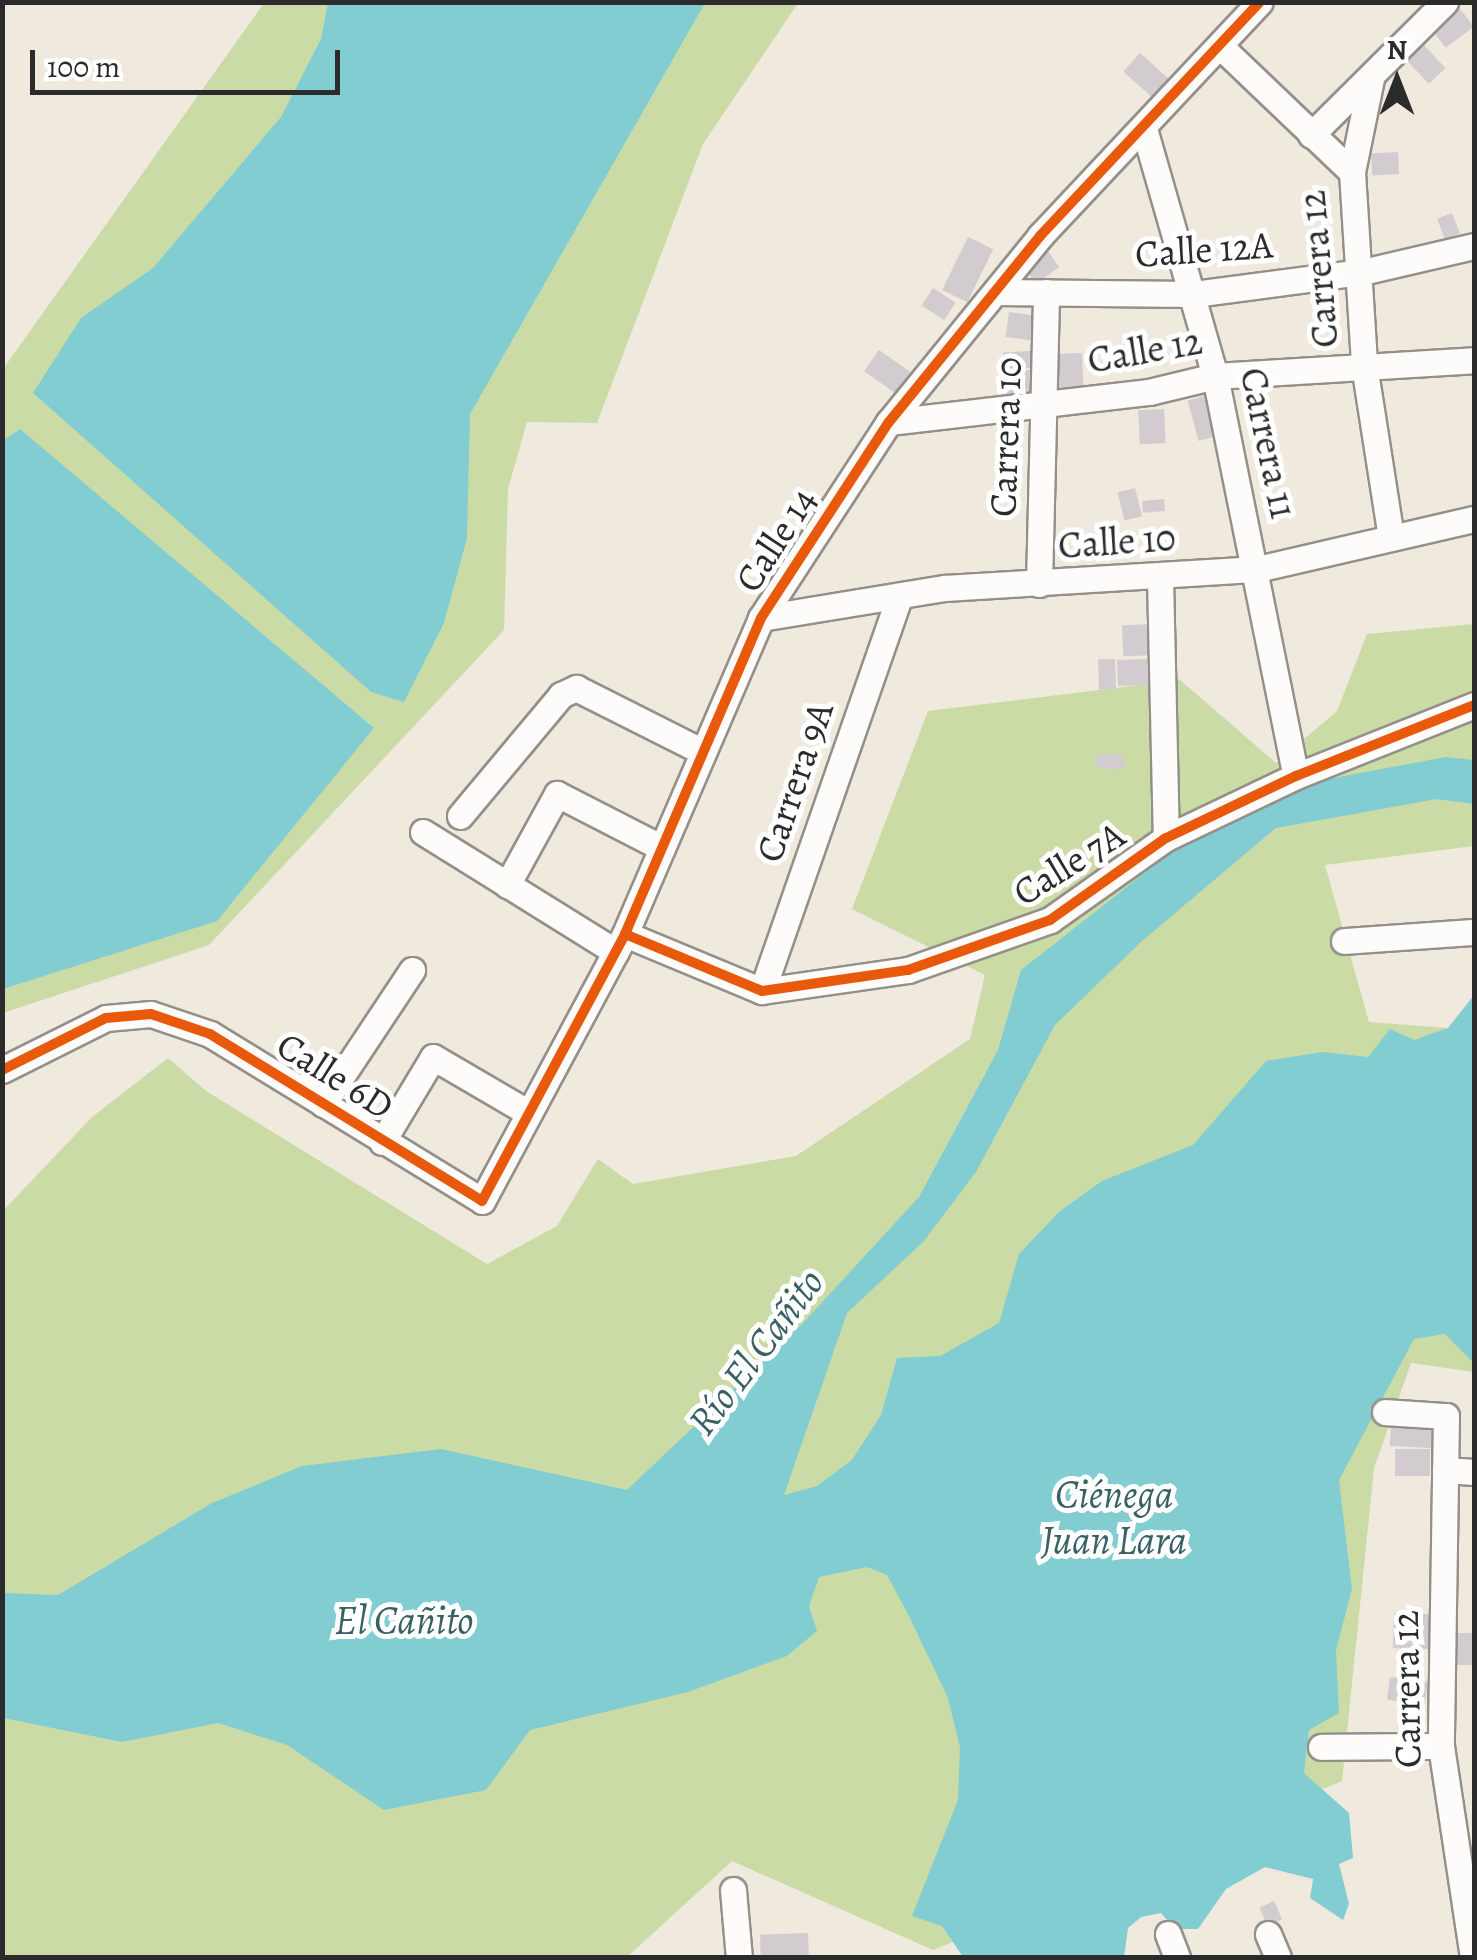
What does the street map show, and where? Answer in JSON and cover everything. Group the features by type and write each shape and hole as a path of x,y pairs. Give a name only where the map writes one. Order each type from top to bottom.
{"street":[{"name":"Calle 14","path":"482,1201 620,943 761,618 889,422 994,292 1040,236 1145,132 1260,2"},
{"path":"1311,135 1445,2"},
{"name":"Carrera 12","path":"1221,47 1352,172 1362,272 1364,365 1391,538"},
{"path":"1352,172 1370,79"},
{"name":"Carrera 11","path":"1145,132 1216,376 1296,776"},
{"name":"Calle 12A","path":"994,292 1194,294 1362,272 1474,246"},
{"name":"Carrera 10","path":"1038,584 1047,404 1046,292"},
{"name":"Calle 12","path":"889,422 1149,392 1216,376 1474,360"},
{"name":"Calle 10","path":"761,618 900,597 1257,569 1474,518"},
{"path":"1160,578 1166,838"},
{"name":"Carrera 9A","path":"762,991 900,597"},
{"path":"460,816 549,708 576,688 703,752"},
{"name":"Calle 7A","path":"762,991 908,970 1050,920 1166,838 1296,776 1474,706"},
{"path":"508,885 557,794 662,848"},
{"path":"422,832 508,885 620,943 762,991"},
{"path":"1344,941 1474,932"},
{"path":"323,1104 412,970"},
{"name":"Calle 6D","path":"2,1070 106,1018 151,1014 210,1034 482,1201"},
{"path":"382,1142 433,1057 529,1113"},
{"name":"Carrera 12","path":"1385,1412 1446,1416 1441,1746 1473,1958"},
{"path":"1445,1470 1474,1472"},
{"path":"1321,1747 1441,1746"},
{"path":"734,1890 739,1958"}],"green space":[{"path":"264,3 798,3 703,144 597,423 527,422 508,489 504,630 209,945 3,1013 3,369"},
{"path":"1474,624 1474,846 1325,865 1369,1022 1474,1030 1474,1372 1411,1363 1374,1468 1342,1781 933,1950 732,1861 627,1957 3,1957 2,1212 92,1117 168,1058 206,1091 487,1264 557,1226 598,1159 633,1184 796,1156 970,1039 985,975 852,909 928,711 1180,680 1276,763 1337,711 1367,634"}],"water":[{"path":"328,3 705,3 470,414 467,538 444,623 404,702 371,692 33,393 81,318 153,268 281,117 321,39"},
{"path":"20,429 374,728 217,921 3,989 2,441"},
{"name":"Ciénega Juan Lara","path":"1446,757 1474,760 1474,804 1437,799 1276,828 1142,941 1055,1025 976,1172 923,1242 847,1313 784,1495 817,1486 852,1460 881,1415 897,1358 940,1356 999,1323 1019,1254 1060,1211 1102,1181 1193,1145 1266,1061 1323,1052 1368,1057 1390,1029 1414,1040 1448,1028 1474,995 1474,1363 1445,1334 1414,1339 1339,1480 1352,1589 1336,1650 1339,1713 1309,1730 1304,1773 1349,1813 1353,1858 1339,1864 1349,1904 1343,1920 1310,1898 1313,1879 1265,1867 1226,1889 1198,1929 1175,1929 1161,1913 1141,1917 1128,1928 1124,1957 963,1957 942,1926 912,1916 958,1800 960,1747 948,1698 887,1575 867,1567 819,1577 809,1606 817,1631 787,1656 688,1692 530,1730 486,1790 384,1810 287,1745 218,1723 122,1742 3,1718 3,1593 58,1595 212,1503 302,1466 441,1449 627,1490 803,1323 919,1197 998,1050 1021,970 1193,835 1312,782"}],"building":[{"path":"1458,6 1474,27 1446,48 1430,27"},
{"path":"1423,44 1446,68 1429,84 1406,60"},
{"path":"1140,53 1172,82 1155,100 1123,72"},
{"path":"1398,152 1399,174 1372,175 1371,153"},
{"path":"1452,213 1460,234 1445,239 1437,219"},
{"path":"968,237 993,249 967,302 942,290"},
{"path":"1044,246 1059,267 1036,284 1021,263"},
{"path":"933,288 956,303 944,320 922,306"},
{"path":"1009,312 1036,316 1032,341 1006,337"},
{"path":"879,350 910,372 895,393 864,371"},
{"path":"1031,351 1032,368 1004,369 1003,352"},
{"path":"1082,353 1083,390 1058,391 1057,354"},
{"path":"1033,370 1034,400 1006,401 1005,371"},
{"path":"1208,395 1219,436 1199,441 1188,400"},
{"path":"1164,409 1166,443 1140,444 1138,410"},
{"path":"1135,488 1142,516 1125,520 1118,492"},
{"path":"1164,499 1165,511 1143,513 1142,501"},
{"path":"1155,624 1156,655 1123,656 1122,625"},
{"path":"1115,659 1116,689 1099,690 1098,660"},
{"path":"1149,659 1150,685 1118,686 1117,660"},
{"path":"1097,754 1124,755 1123,769 1097,768"},
{"path":"1391,1424 1432,1426 1431,1448 1390,1446"},
{"path":"1395,1449 1430,1449 1430,1476 1395,1476"},
{"path":"1394,1613 1432,1614 1431,1649 1393,1648"},
{"path":"1455,1633 1474,1633 1474,1665 1455,1665"},
{"path":"1390,1677 1428,1682 1425,1704 1387,1700"},
{"path":"1274,1901 1282,1919 1268,1926 1259,1908"},
{"path":"808,1933 809,1958 761,1958 760,1935"}],"cycle path":[{"path":"2,1070 106,1018 151,1014 210,1034 482,1201 625,934 761,618 889,422 1040,236 1260,2"},
{"path":"625,934 762,991 908,970 1050,920 1166,838 1296,776 1474,705"}],"water label":[{"name":"Río El Cañito","path":"756,1352"},
{"name":"El Cañito","path":"404,1621"}]}
